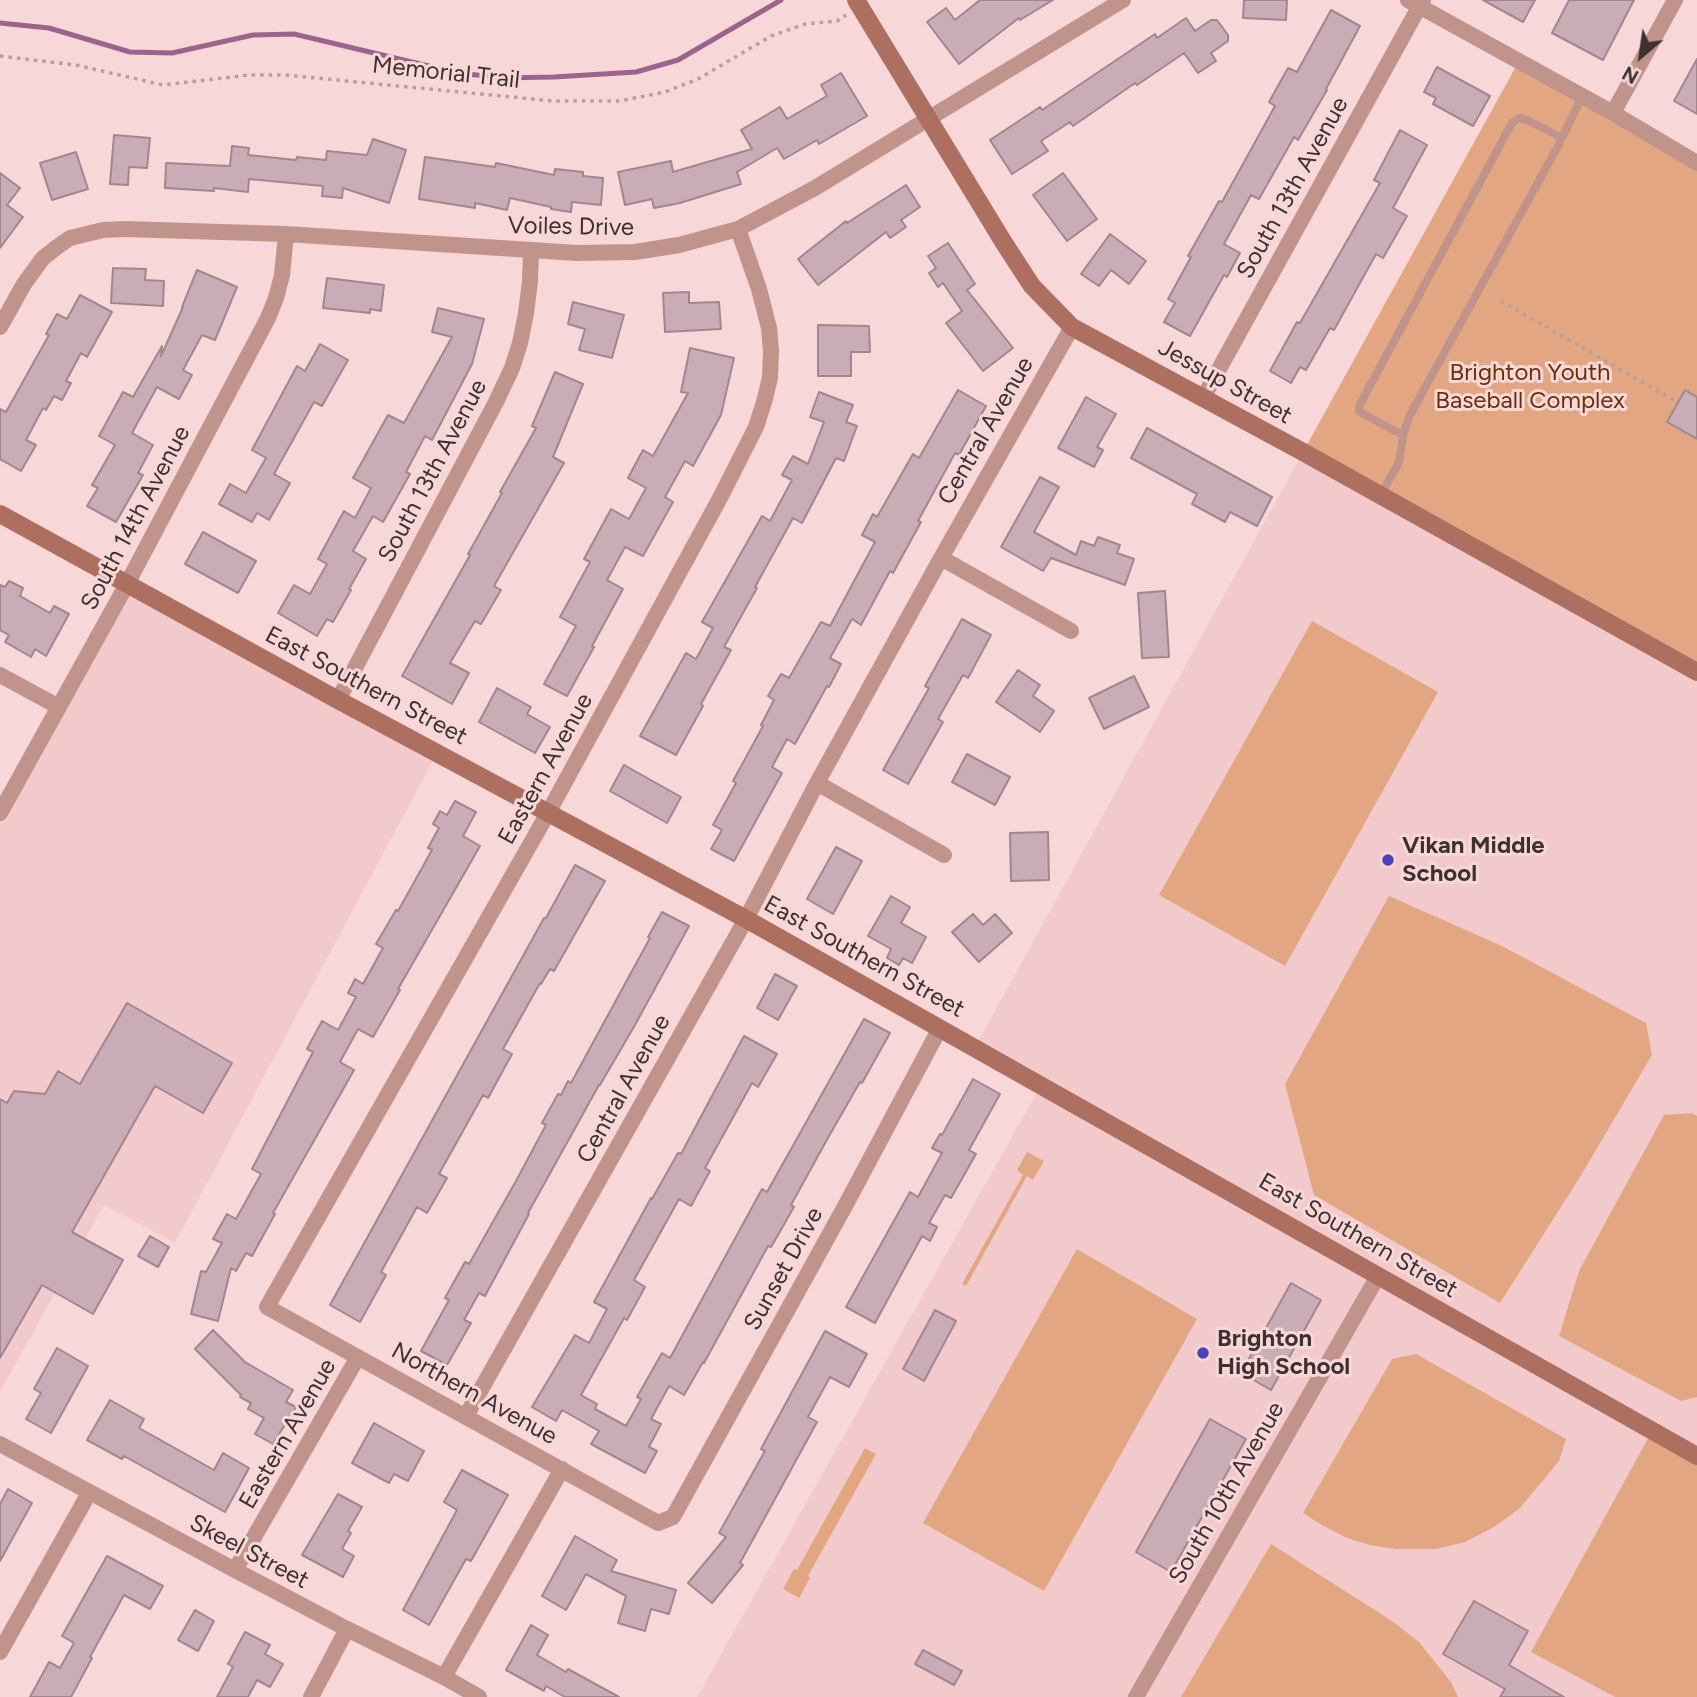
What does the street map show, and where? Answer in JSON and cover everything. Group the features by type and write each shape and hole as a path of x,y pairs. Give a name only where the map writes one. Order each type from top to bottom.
{"street":[{"name":"Voiles Drive","path":"0,327 35,268 57,247 70,239 103,230 286,234 577,253 635,252 738,229 815,188 1122,0"},
{"path":"1613,113 1675,0"},
{"path":"1417,2 1697,163"},
{"name":"South 13th Avenue","path":"1203,398 1417,2"},
{"name":"Jessup Street","path":"858,3 1032,286 1072,327 1697,672"},
{"name":"Eastern Avenue","path":"267,1307 548,813 756,427 770,378 769,328 759,289 738,229"},
{"name":"South 14th Avenue","path":"0,813 127,584 268,318 282,275 286,234"},
{"name":"South 13th Avenue","path":"338,700 512,368 526,313 531,251"},
{"name":"Central Avenue","path":"466,1416 746,919 817,783 1072,327"},
{"name":"East Southern Street","path":"0,514 338,700 746,919 1697,1456"},
{"path":"941,558 1071,631"},
{"path":"0,675 59,707"},
{"path":"817,783 944,855"},
{"name":"Sunset Drive","path":"658,1523 673,1517 940,1028"},
{"name":"South 10th Avenue","path":"1136,1697 1378,1276"},
{"name":"Northern Avenue","path":"267,1307 658,1523"},
{"name":"Eastern Avenue","path":"235,1570 358,1357"},
{"name":"Skeel Street","path":"0,1444 479,1697"},
{"path":"444,1677 562,1469"},
{"path":"0,1652 89,1493"},
{"path":"311,1697 347,1629"}],"lane":[{"path":"1380,496 1399,463 1403,435 1410,415 1562,138 1582,96"},
{"path":"1403,435 1363,414 1359,411 1359,406 1512,123 1519,118 1527,120 1562,138"}],"path":[{"name":"Memorial Trail","path":"0,56 76,65 163,85 249,75 285,75 553,101 620,101 665,92 698,79 771,36 804,24 837,21 858,3"},
{"path":"1501,301 1677,402"}],"shaded area":[{"path":"1303,452 1697,672 1697,1457 1531,1651 1615,1697 697,1697 1041,1085 975,1047"},
{"path":"127,584 437,753 175,1243 104,1205 0,1392 0,813"}],"green space":[{"name":"Brighton Youth Baseball Complex","path":"1519,61 1697,163 1697,672 1303,452"},
{"path":"1312,621 1438,692 1285,966 1159,895"},
{"path":"1389,896 1502,946 1646,1023 1652,1055 1580,1177 1500,1303 1314,1195 1285,1084"},
{"path":"1692,1113 1697,1116 1697,1397 1681,1401 1559,1336 1579,1271 1664,1115"},
{"path":"1027,1152 1044,1161 1033,1180 1027,1176 966,1286 962,1284 1023,1175 1017,1170"},
{"path":"1077,1249 1197,1319 1044,1591 923,1523"},
{"path":"1416,1354 1566,1439 1559,1461 1520,1508 1494,1527 1465,1542 1436,1549 1395,1549 1347,1538 1303,1513 1392,1359"},
{"path":"1652,1431 1697,1456 1697,1697 1615,1697 1531,1652"},
{"path":"865,1448 876,1454 808,1576 810,1578 799,1598 783,1589 794,1569 797,1570"},
{"path":"1271,1544 1392,1621 1419,1642 1451,1682 1458,1697 1181,1697"}],"building":[{"path":"980,0 1053,0 1020,20 1019,18 959,64 927,22 946,8 955,20"},
{"path":"1244,0 1287,0 1286,20 1243,18"},
{"path":"1483,0 1535,0 1523,22"},
{"path":"1569,0 1634,0 1603,60 1552,33"},
{"path":"1331,10 1360,26 1298,140 1294,137 1259,199 1251,195 1224,244 1240,253 1227,277 1224,275 1190,336 1164,322 1175,303 1168,299 1191,257 1188,256 1219,201 1222,202 1275,106 1269,102 1288,68 1297,72"},
{"path":"1186,18 1195,31 1211,20 1217,20 1228,35 1228,41 1211,53 1216,61 1198,73 1184,53 1073,126 1070,122 1041,141 1048,151 1012,174 990,140 1040,107 1042,110 1155,34 1157,38"},
{"path":"1697,59 1697,114 1674,101"},
{"path":"1437,67 1490,96 1473,126 1433,104 1436,98 1424,92"},
{"path":"841,73 867,116 819,144 817,140 784,159 777,148 737,172 741,184 654,208 652,199 625,205 618,172 671,161 673,172 752,149 741,130 780,107 787,119 827,96 821,85"},
{"path":"1400,130 1427,145 1393,208 1407,216 1383,258 1376,254 1334,330 1330,328 1306,370 1300,367 1291,383 1270,371 1380,183 1374,180"},
{"path":"114,135 150,138 147,168 129,167 128,185 110,184"},
{"path":"373,139 406,150 389,203 343,188 342,198 322,196 323,186 249,179 248,192 214,188 214,191 165,188 166,163 230,166 232,146 249,148 248,155 326,160 327,151 367,155"},
{"path":"76,152 88,189 52,200 40,163"},
{"path":"425,157 495,167 496,163 554,175 555,169 583,172 583,176 603,178 601,205 572,202 571,212 510,198 507,210 475,203 475,208 419,199"},
{"path":"0,173 20,188 7,205 23,217 0,248"},
{"path":"1063,173 1097,219 1067,241 1033,195"},
{"path":"906,185 920,207 901,220 906,227 890,238 886,232 818,285 798,259 846,221 847,223"},
{"path":"1110,234 1146,261 1129,284 1111,270 1099,286 1081,274"},
{"path":"948,243 975,284 967,290 1013,348 983,371 946,323 962,311 943,283 938,287 929,273 936,268 928,256"},
{"path":"113,268 146,269 145,280 164,281 163,306 111,303"},
{"path":"197,270 237,287 215,340 202,335 183,370 192,375 179,399 157,387 132,433 153,445 138,473 143,475 116,522 87,506 98,488 92,485 115,445 99,436 123,392 133,397 162,346 161,356"},
{"path":"327,278 384,285 381,311 370,309 370,313 323,308"},
{"path":"689,292 689,303 719,302 721,329 665,332 663,293"},
{"path":"80,295 112,312 87,357 81,353 66,381 71,383 62,400 54,396 46,410 43,408 26,440 36,445 21,471 0,459 0,409 6,412 49,335 46,334 57,314 67,319"},
{"path":"573,302 624,315 612,358 579,350 585,329 568,324"},
{"path":"438,308 484,319 472,364 432,440 425,436 406,472 410,474 383,522 373,516 353,551 366,559 333,622 327,619 317,636 278,613 294,585 310,594 327,564 318,559 344,511 355,518 371,488 353,478 388,415 404,423 452,337 432,332"},
{"path":"818,325 869,326 870,352 851,352 851,376 818,376"},
{"path":"320,344 348,360 322,406 314,402 274,474 290,483 269,520 257,513 252,522 219,504 230,484 246,493 266,458 252,450 297,366 305,371"},
{"path":"690,348 734,358 721,415 693,466 685,461 665,497 673,502 643,556 625,547 607,580 623,589 567,696 544,684 576,626 560,617 590,562 584,559 611,509 629,519 646,488 628,478 643,450 653,456 688,393 681,392"},
{"path":"555,372 583,384 553,457 564,463 494,586 501,590 481,624 475,621 450,663 469,673 452,704 402,676 470,555 468,554 502,493 500,492 536,428 532,426"},
{"path":"958,390 986,406 959,455 955,453 918,521 921,522 893,573 890,571 861,625 852,619 830,658 841,664 795,744 787,739 772,767 782,773 734,861 711,849 722,830 713,825 763,726 761,725 774,700 768,696 781,674 789,678 821,622 830,626 875,542 862,535 873,514 877,517 913,454 919,458"},
{"path":"1685,390 1697,397 1697,439 1667,422"},
{"path":"819,392 853,405 846,422 857,426 844,461 836,458 802,523 793,518 724,647 731,650 676,755 640,736 686,653 696,659 713,628 702,622 762,516 770,521 792,480 782,475 793,456 808,464 824,422 810,417"},
{"path":"1086,397 1116,414 1097,447 1103,450 1094,467 1058,448"},
{"path":"1147,428 1272,497 1257,526 1230,512 1225,522 1192,504 1197,494 1131,458"},
{"path":"1040,477 1059,487 1034,532 1076,555 1081,541 1094,546 1098,537 1120,545 1117,553 1134,559 1125,585 1051,558 1043,571 1001,547"},
{"path":"203,532 256,561 238,593 185,564"},
{"path":"9,581 23,588 20,596 50,613 54,606 69,614 46,656 35,649 31,657 5,642 9,635 0,630 0,585 5,587"},
{"path":"1165,591 1169,657 1142,658 1138,593"},
{"path":"962,619 991,635 968,678 963,675 938,719 943,722 908,784 883,770 929,688 925,686"},
{"path":"1018,670 1040,685 1033,696 1054,711 1040,732 996,702"},
{"path":"1134,676 1149,707 1104,729 1089,698"},
{"path":"497,688 531,707 527,714 550,727 535,753 479,722"},
{"path":"967,754 1010,777 995,805 952,782"},
{"path":"624,765 681,797 667,823 610,791"},
{"path":"455,801 476,812 463,836 480,846 373,1037 358,1029 340,1062 354,1070 273,1213 275,1214 252,1256 246,1253 236,1271 231,1268 218,1321 191,1314 201,1271 206,1272 222,1243 213,1239 227,1214 236,1219 261,1174 252,1169 313,1052 307,1049 322,1021 338,1030 356,997 348,993 355,979 363,984 383,948 376,944 432,850 428,848 439,828 433,824 440,811 447,815"},
{"path":"1048,832 1049,880 1011,881 1010,833"},
{"path":"836,847 862,861 833,914 807,899"},
{"path":"575,865 605,881 554,971 550,969 540,983 503,1049 512,1054 488,1098 483,1095 439,1174 447,1178 427,1213 417,1207 381,1272 386,1275 360,1322 330,1305"},
{"path":"891,896 910,907 901,923 926,937 912,963 903,958 899,965 887,958 891,949 868,936"},
{"path":"662,912 689,926 528,1213 485,1296 479,1293 464,1320 471,1323 447,1365 421,1351 449,1300 445,1298 465,1262 469,1264 516,1181 546,1125 542,1123 558,1094 561,1095 568,1081 571,1083"},
{"path":"973,914 983,925 995,914 1012,933 979,962 952,932"},
{"path":"775,974 797,986 778,1020 757,1008"},
{"path":"127,1003 232,1063 203,1113 155,1086 72,1232 123,1260 93,1314 42,1285 0,1358 0,1099 7,1103 14,1091 45,1094 58,1071 80,1084"},
{"path":"864,1019 890,1033 829,1136 791,1205 794,1207 771,1247 768,1246 684,1395 669,1386 651,1419 661,1424 649,1447 657,1451 645,1473 591,1444 599,1431 562,1410 556,1421 532,1407 575,1335 589,1343 607,1309 594,1302 651,1198 678,1153 681,1154 744,1036 777,1054 758,1087 752,1083 705,1168 710,1171 691,1206 679,1199 634,1280 645,1287 627,1320 624,1318 581,1395 597,1404 595,1409 626,1426 641,1399 637,1397 662,1353 670,1358 762,1189 767,1192"},
{"path":"973,1079 1000,1094 969,1150 976,1154 951,1198 945,1195 929,1223 937,1227 930,1241 922,1236 875,1323 846,1307 910,1192 918,1197 942,1153 932,1148"},
{"path":"150,1236 169,1247 158,1267 138,1256"},
{"path":"1291,1283 1321,1300 1271,1390 1241,1373"},
{"path":"935,1310 956,1321 924,1381 903,1369"},
{"path":"213,1330 245,1362 293,1390 286,1402 296,1407 273,1444 255,1434 264,1418 248,1409 251,1403 240,1397 195,1349"},
{"path":"825,1331 867,1354 849,1387 830,1377 808,1417 817,1422 740,1563 743,1565 712,1603 688,1583 726,1537 719,1533 765,1451 761,1449"},
{"path":"57,1348 88,1366 51,1433 26,1419 41,1393 34,1389"},
{"path":"110,1400 144,1419 139,1428 214,1470 223,1453 249,1468 225,1512 124,1456 122,1459 87,1440"},
{"path":"1210,1419 1246,1439 1171,1572 1136,1552"},
{"path":"374,1423 424,1451 408,1481 394,1474 389,1483 352,1463"},
{"path":"462,1470 508,1495 471,1561 466,1559 429,1625 403,1610 457,1510 444,1502"},
{"path":"8,1489 32,1503 0,1561 0,1504"},
{"path":"338,1494 362,1507 348,1531 351,1533 342,1549 354,1556 343,1577 302,1555"},
{"path":"575,1536 617,1560 611,1571 676,1590 669,1614 651,1609 645,1631 618,1623 626,1596 586,1574 566,1610 542,1596"},
{"path":"107,1556 163,1586 150,1609 124,1595 71,1697 30,1697 49,1662 60,1668 74,1643 62,1636"},
{"path":"1474,1601 1528,1631 1509,1665 1564,1697 1500,1697 1505,1689 1443,1654"},
{"path":"195,1610 214,1621 198,1651 178,1640"},
{"path":"531,1625 548,1635 537,1655 619,1697 565,1697 546,1686 544,1691 506,1670"},
{"path":"245,1632 270,1645 265,1654 283,1664 270,1687 257,1680 248,1697 217,1697 233,1667 228,1664"},
{"path":"923,1650 962,1671 954,1685 915,1664"}],"waterway":[{"path":"0,23 49,28 130,52 172,53 253,35 294,34 454,72 499,78 554,77 636,72 678,60 781,0"}],"place":[{"name":"Vikan Middle School","path":"1388,860"},
{"name":"Brighton High School","path":"1203,1353"}]}
